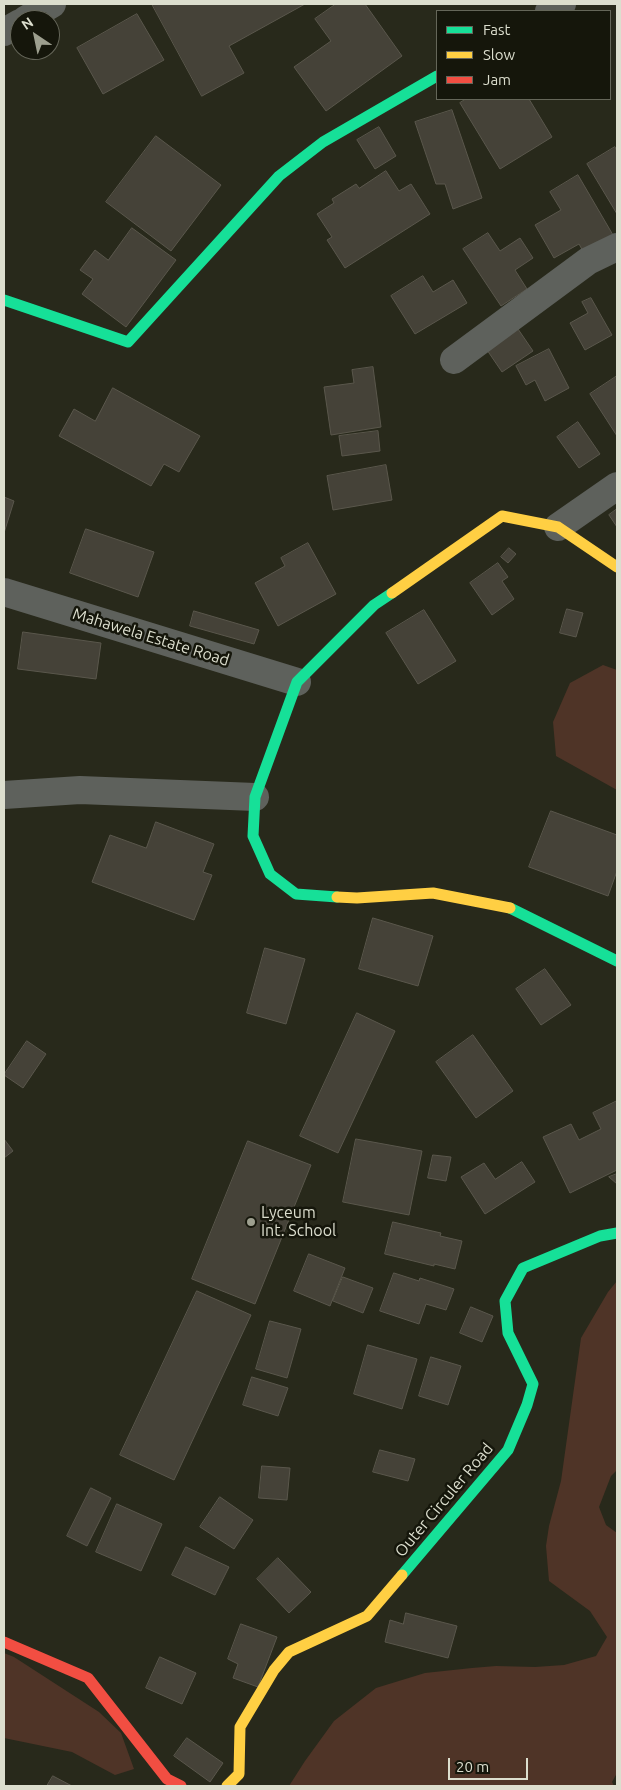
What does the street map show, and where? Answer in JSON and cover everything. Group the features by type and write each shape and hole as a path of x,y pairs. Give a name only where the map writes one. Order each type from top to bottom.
{"street":[{"path":"551,10 562,4"},
{"path":"4,300 128,342 278,176 323,142 436,77"},
{"path":"454,360 588,261 617,247"},
{"path":"558,527 617,486"},
{"path":"617,567 558,527 502,516 374,605 297,682 255,797 253,836 270,874 296,894 357,898 433,893 512,908 617,961"},
{"name":"Mahawela Estate Road","path":"4,592 297,682"},
{"path":"4,795 80,790 255,797"},
{"name":"Outer Circuler Road","path":"227,1786 239,1774 240,1727 274,1670 289,1652 367,1616 508,1450 527,1405 532,1384 508,1333 505,1301 523,1268 600,1236 617,1233"},
{"path":"4,1642 88,1678 167,1779 181,1786"}],"shaded area":[{"path":"603,665 617,670 617,790 556,756 553,722 570,683"},
{"path":"617,1281 617,1470 611,1476 599,1507 606,1525 617,1533 617,1773 612,1782 614,1786 289,1786 334,1721 376,1688 425,1673 496,1666 535,1667 564,1665 596,1656 607,1637 590,1611 549,1581 546,1546 549,1526 561,1481 581,1338 608,1292"},
{"path":"4,1653 14,1657 99,1712 121,1733 134,1769 115,1775 72,1752 4,1738"}],"building":[{"path":"152,4 305,4 229,46 244,73 202,96"},
{"path":"336,4 365,4 402,56 326,111 294,67 331,41 315,19"},
{"path":"137,14 164,60 103,94 77,48"},
{"path":"464,100 530,100 552,137 500,169 460,103"},
{"path":"452,110 482,198 453,209 445,184 436,184 415,122"},
{"path":"379,127 396,156 375,169 357,140"},
{"path":"156,136 221,185 171,251 106,202"},
{"path":"615,147 617,151 617,214 587,164"},
{"path":"386,171 399,191 411,184 430,214 345,268 327,240 332,237 317,214 334,203 332,199 356,184 359,188"},
{"path":"578,175 613,235 584,253 579,244 554,258 535,225 561,210 550,192"},
{"path":"132,228 176,260 126,327 82,294 93,279 80,270 95,250 108,260"},
{"path":"488,233 500,251 520,238 533,258 515,270 527,289 501,306 463,249"},
{"path":"423,276 433,292 453,280 467,303 415,334 391,296"},
{"path":"591,298 612,335 585,350 570,323 588,313 582,302"},
{"path":"518,329 533,351 502,372 487,350"},
{"path":"549,349 569,388 545,401 535,380 526,385 516,366"},
{"path":"373,367 381,427 331,435 324,387 354,383 352,370"},
{"path":"617,376 617,436 590,394"},
{"path":"113,388 200,436 179,472 164,464 151,486 59,436 74,409 95,421"},
{"path":"578,422 600,454 579,468 557,437"},
{"path":"378,431 380,451 342,456 339,436"},
{"path":"386,465 392,500 333,510 327,476"},
{"path":"4,497 14,501 4,533"},
{"path":"617,509 617,527 609,515"},
{"path":"86,529 154,552 138,597 70,573"},
{"path":"308,543 336,594 278,626 255,583 285,566 281,558"},
{"path":"509,548 516,554 508,563 501,557"},
{"path":"498,563 508,577 502,581 514,599 492,615 470,583"},
{"path":"567,609 583,613 576,637 560,633"},
{"path":"424,610 456,661 418,684 386,633"},
{"path":"194,611 259,630 254,644 190,626"},
{"path":"23,632 101,643 96,679 18,669"},
{"path":"551,811 617,835 617,871 608,896 529,867"},
{"path":"156,822 214,844 203,872 212,875 194,920 92,882 110,835 146,848"},
{"path":"373,918 433,936 418,986 359,969"},
{"path":"265,948 305,959 286,1024 247,1013"},
{"path":"545,969 571,1005 541,1025 516,989"},
{"path":"357,1013 395,1031 338,1153 300,1136"},
{"path":"473,1035 513,1091 476,1118 436,1062"},
{"path":"27,1041 46,1054 23,1088 4,1075"},
{"path":"617,1101 617,1170 570,1193 543,1137 571,1124 579,1140 601,1129 593,1113"},
{"path":"4,1139 13,1151 4,1158"},
{"path":"356,1139 422,1151 409,1215 343,1202"},
{"name":"Lyceum Int. School","path":"248,1141 311,1165 255,1304 192,1279"},
{"path":"433,1155 451,1157 446,1181 428,1178"},
{"path":"522,1162 535,1182 485,1214 461,1177 484,1163 495,1179"},
{"path":"617,1174 617,1184 609,1177"},
{"path":"393,1222 441,1233 440,1236 462,1241 455,1269 385,1254"},
{"path":"309,1254 345,1268 330,1306 294,1291"},
{"path":"394,1273 419,1281 420,1278 454,1289 446,1310 426,1304 419,1324 380,1311"},
{"path":"343,1277 373,1288 363,1313 333,1301"},
{"path":"197,1291 251,1315 174,1480 120,1455"},
{"path":"471,1307 493,1316 482,1342 460,1333"},
{"path":"270,1321 301,1329 287,1378 256,1369"},
{"path":"368,1345 417,1359 402,1409 354,1394"},
{"path":"431,1357 461,1366 448,1405 419,1396"},
{"path":"252,1377 288,1388 278,1416 243,1405"},
{"path":"380,1450 415,1459 408,1481 373,1472"},
{"path":"262,1466 290,1468 287,1500 259,1498"},
{"path":"91,1488 111,1498 87,1546 67,1536"},
{"path":"220,1497 253,1520 234,1549 200,1527"},
{"path":"117,1504 162,1524 141,1571 96,1552"},
{"path":"186,1547 229,1567 215,1595 172,1575"},
{"path":"278,1558 311,1592 289,1613 257,1579"},
{"path":"406,1613 457,1626 448,1658 385,1642 390,1620 403,1624"},
{"path":"241,1624 277,1637 258,1687 233,1678 238,1664 228,1659"},
{"path":"160,1657 196,1673 182,1704 146,1688"},
{"path":"187,1738 223,1763 210,1782 174,1756"},
{"path":"53,1776 72,1786 47,1786"}],"traffic: fast":[{"path":"4,300 128,342 279,176 323,142 436,77"},
{"path":"337,897 296,894 270,874 253,836 255,797 297,682 374,605 392,593"},
{"path":"510,908 617,961"},
{"path":"402,1575 508,1450 527,1405 533,1384 508,1333 505,1301 523,1268 600,1236 617,1233"}],"traffic: slow":[{"path":"392,593 502,516 558,527 617,567"},
{"path":"337,897 357,898 433,893 510,908"},
{"path":"227,1786 239,1774 240,1727 274,1670 289,1652 367,1616 402,1575"}],"traffic: jam":[{"path":"4,1642 88,1678 167,1779 181,1786"}],"place":[{"name":"Lyceum Int. School","path":"251,1222"}]}
